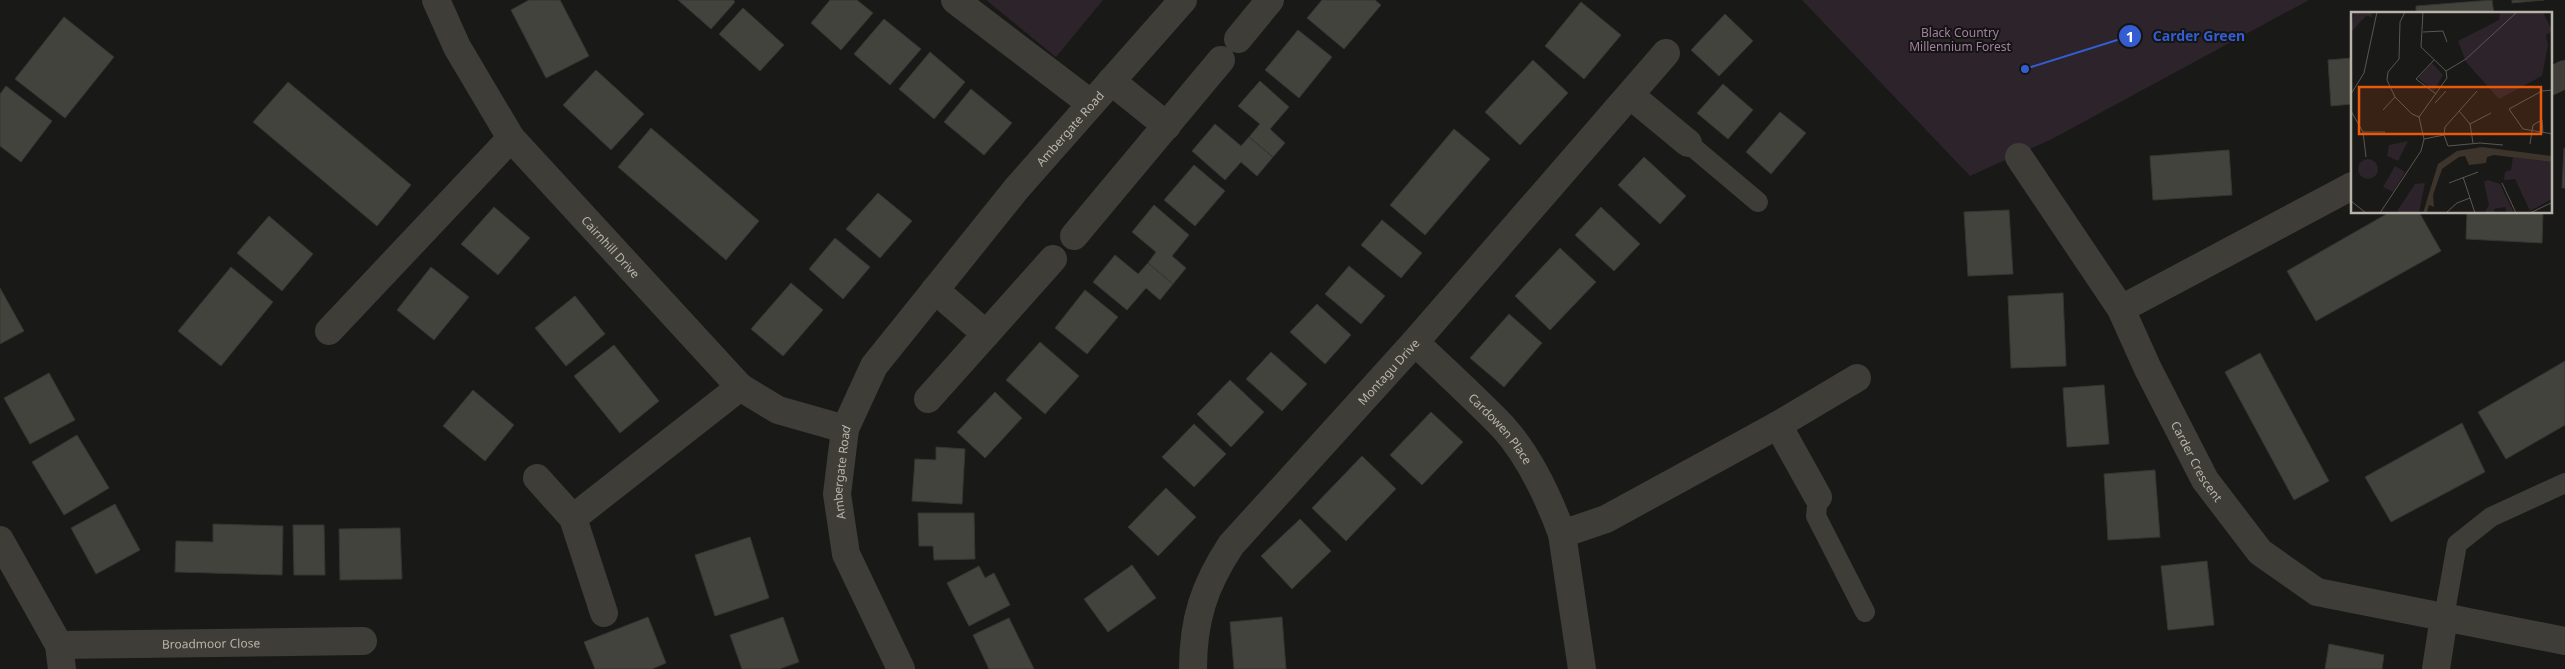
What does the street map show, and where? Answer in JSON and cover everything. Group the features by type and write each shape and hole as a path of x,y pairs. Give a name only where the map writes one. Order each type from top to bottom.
{"street":[{"name":"Cairnhill Drive","path":"436,0 457,47 511,138 740,387 778,410 845,429"},
{"path":"955,0 1090,103"},
{"name":"Ambergate Road","path":"901,669 846,554 837,494 845,429 874,366 1017,188 1090,103 1183,0"},
{"path":"1238,39 1270,0"},
{"name":"Montagu Drive","path":"1193,669 1193,643 1199,606 1213,572 1231,545 1415,342 1666,53"},
{"path":"1074,236 1221,60"},
{"path":"2552,80 2565,74"},
{"name":"Ambergate Road","path":"1111,81 1166,126"},
{"path":"1630,94 1688,143"},
{"path":"329,332 511,138"},
{"name":"Carder Crescent","path":"2019,157 2121,309 2148,370 2205,480 2260,552 2317,592 2565,641"},
{"path":"2121,309 2351,187"},
{"path":"928,399 1053,259"},
{"path":"935,290 986,334"},
{"name":"Cardowen Place","path":"1415,342 1503,428 1517,446 1543,488 1562,534 1582,669"},
{"path":"1562,534 1606,519 1778,425 1857,378"},
{"path":"573,518 740,387"},
{"path":"1778,425 1818,498"},
{"path":"537,478 573,518 604,613"},
{"path":"0,540 60,657"},
{"path":"2436,669 2444,617"},
{"name":"Broadmoor Close","path":"60,657 363,641"}],"lane":[{"path":"1688,143 1758,202"},
{"path":"2444,617 2457,544 2491,517 2565,483"},
{"path":"1818,498 1816,516 1865,612"}],"green space":[{"path":"986,0 1103,0 1056,57"},
{"name":"Black Country Millennium Forest","path":"1802,0 2309,0 2052,139 1970,176"}],"building":[{"path":"529,0 560,0 589,56 546,78 511,10"},
{"path":"678,0 733,0 735,2 711,29"},
{"path":"830,0 857,0 873,13 841,50 811,23"},
{"path":"1322,0 1375,0 1381,5 1344,49 1307,18"},
{"path":"2492,0 2494,12 2416,12 2416,6"},
{"path":"2512,0 2544,0 2512,3"},
{"path":"1581,2 1621,35 1584,79 1545,46"},
{"path":"743,8 784,45 760,71 719,34"},
{"path":"1725,14 1753,41 1719,76 1691,50"},
{"path":"64,17 114,57 65,118 15,79"},
{"path":"884,19 921,49 890,85 854,54"},
{"path":"1298,30 1332,57 1299,98 1265,70"},
{"path":"930,52 965,82 934,119 899,89"},
{"path":"2351,58 2351,104 2331,106 2328,60"},
{"path":"1533,60 1568,93 1520,145 1485,112"},
{"path":"596,70 644,114 611,150 563,105"},
{"path":"1260,81 1289,107 1270,129 1285,143 1273,157 1249,137 1260,124 1238,106"},
{"path":"288,82 411,185 377,226 253,122"},
{"path":"1723,84 1753,110 1728,139 1697,113"},
{"path":"6,86 52,121 21,162 0,146 0,94"},
{"path":"971,89 1012,123 984,155 944,122"},
{"path":"1780,112 1806,133 1771,174 1746,152"},
{"path":"1215,124 1241,146 1249,137 1273,157 1257,176 1241,162 1225,180 1192,151"},
{"path":"651,128 759,221 726,260 618,167"},
{"path":"1454,129 1490,159 1425,235 1390,205"},
{"path":"2564,148 2565,188 2562,188"},
{"path":"2229,150 2232,195 2153,200 2150,156"},
{"path":"1644,157 1686,196 1660,224 1618,185"},
{"path":"1194,165 1225,191 1195,226 1164,200"},
{"path":"878,193 912,221 880,258 846,229"},
{"path":"1154,205 1189,235 1172,256 1186,268 1173,284 1148,263 1156,252 1132,232"},
{"path":"494,207 530,238 498,275 461,244"},
{"path":"1601,207 1640,244 1614,271 1575,235"},
{"path":"2009,210 2013,274 1968,276 1964,212"},
{"path":"2387,214 2420,214 2441,251 2316,321 2287,271"},
{"path":"2467,214 2543,214 2542,243 2466,239"},
{"path":"269,216 313,254 282,291 237,253"},
{"path":"1382,220 1422,253 1401,278 1361,245"},
{"path":"835,238 870,267 843,299 809,269"},
{"path":"1560,248 1596,282 1550,330 1515,296"},
{"path":"1115,255 1138,274 1148,263 1173,284 1160,300 1146,288 1127,310 1093,282"},
{"path":"1349,266 1385,296 1361,324 1325,294"},
{"path":"231,267 273,302 221,366 178,331"},
{"path":"431,267 469,297 434,340 397,310"},
{"path":"791,283 823,310 783,356 751,329"},
{"path":"0,288 24,331 0,344"},
{"path":"1085,290 1118,317 1087,354 1055,328"},
{"path":"2063,293 2066,366 2011,368 2008,296"},
{"path":"575,296 605,334 566,366 535,328"},
{"path":"1317,304 1351,335 1325,364 1290,332"},
{"path":"1509,314 1542,343 1504,387 1470,358"},
{"path":"1040,342 1079,376 1045,414 1006,380"},
{"path":"614,345 659,401 620,433 574,376"},
{"path":"1271,352 1307,384 1282,411 1246,379"},
{"path":"2260,353 2329,481 2294,500 2225,372"},
{"path":"2565,361 2565,425 2506,459 2478,412"},
{"path":"49,373 75,420 30,444 4,398"},
{"path":"1230,380 1264,412 1231,447 1197,414"},
{"path":"2104,385 2109,444 2067,447 2063,388"},
{"path":"473,390 514,425 485,461 443,426"},
{"path":"995,392 1022,418 985,458 957,432"},
{"path":"1431,412 1463,442 1422,485 1390,455"},
{"path":"2462,423 2485,472 2391,522 2365,477"},
{"path":"1194,424 1226,454 1194,487 1162,457"},
{"path":"77,435 109,488 64,515 32,462"},
{"path":"936,447 965,449 962,504 912,501 915,459 936,460"},
{"path":"1362,456 1396,489 1346,541 1312,508"},
{"path":"2155,470 2160,537 2108,540 2104,474"},
{"path":"1166,488 1196,517 1158,556 1128,527"},
{"path":"115,504 140,550 96,574 71,528"},
{"path":"918,513 974,513 975,559 934,560 933,546 919,546"},
{"path":"1300,519 1331,551 1292,589 1261,556"},
{"path":"213,524 283,526 282,575 175,572 176,541 213,542"},
{"path":"293,525 324,525 325,575 294,575"},
{"path":"400,528 402,579 340,580 339,529"},
{"path":"750,537 769,598 715,616 695,555"},
{"path":"2207,561 2214,625 2168,630 2161,566"},
{"path":"1132,565 1156,598 1108,632 1084,599"},
{"path":"979,566 985,578 994,573 1010,605 969,626 947,583"},
{"path":"648,617 666,663 652,669 595,669 584,642"},
{"path":"783,617 799,662 779,669 742,669 730,635"},
{"path":"1282,617 1286,669 1234,669 1230,622"},
{"path":"1009,618 1034,669 989,669 973,635"},
{"path":"2329,644 2384,655 2382,669 2325,669"}],"place":[{"name":"Carder Green","path":"2025,69"}]}
